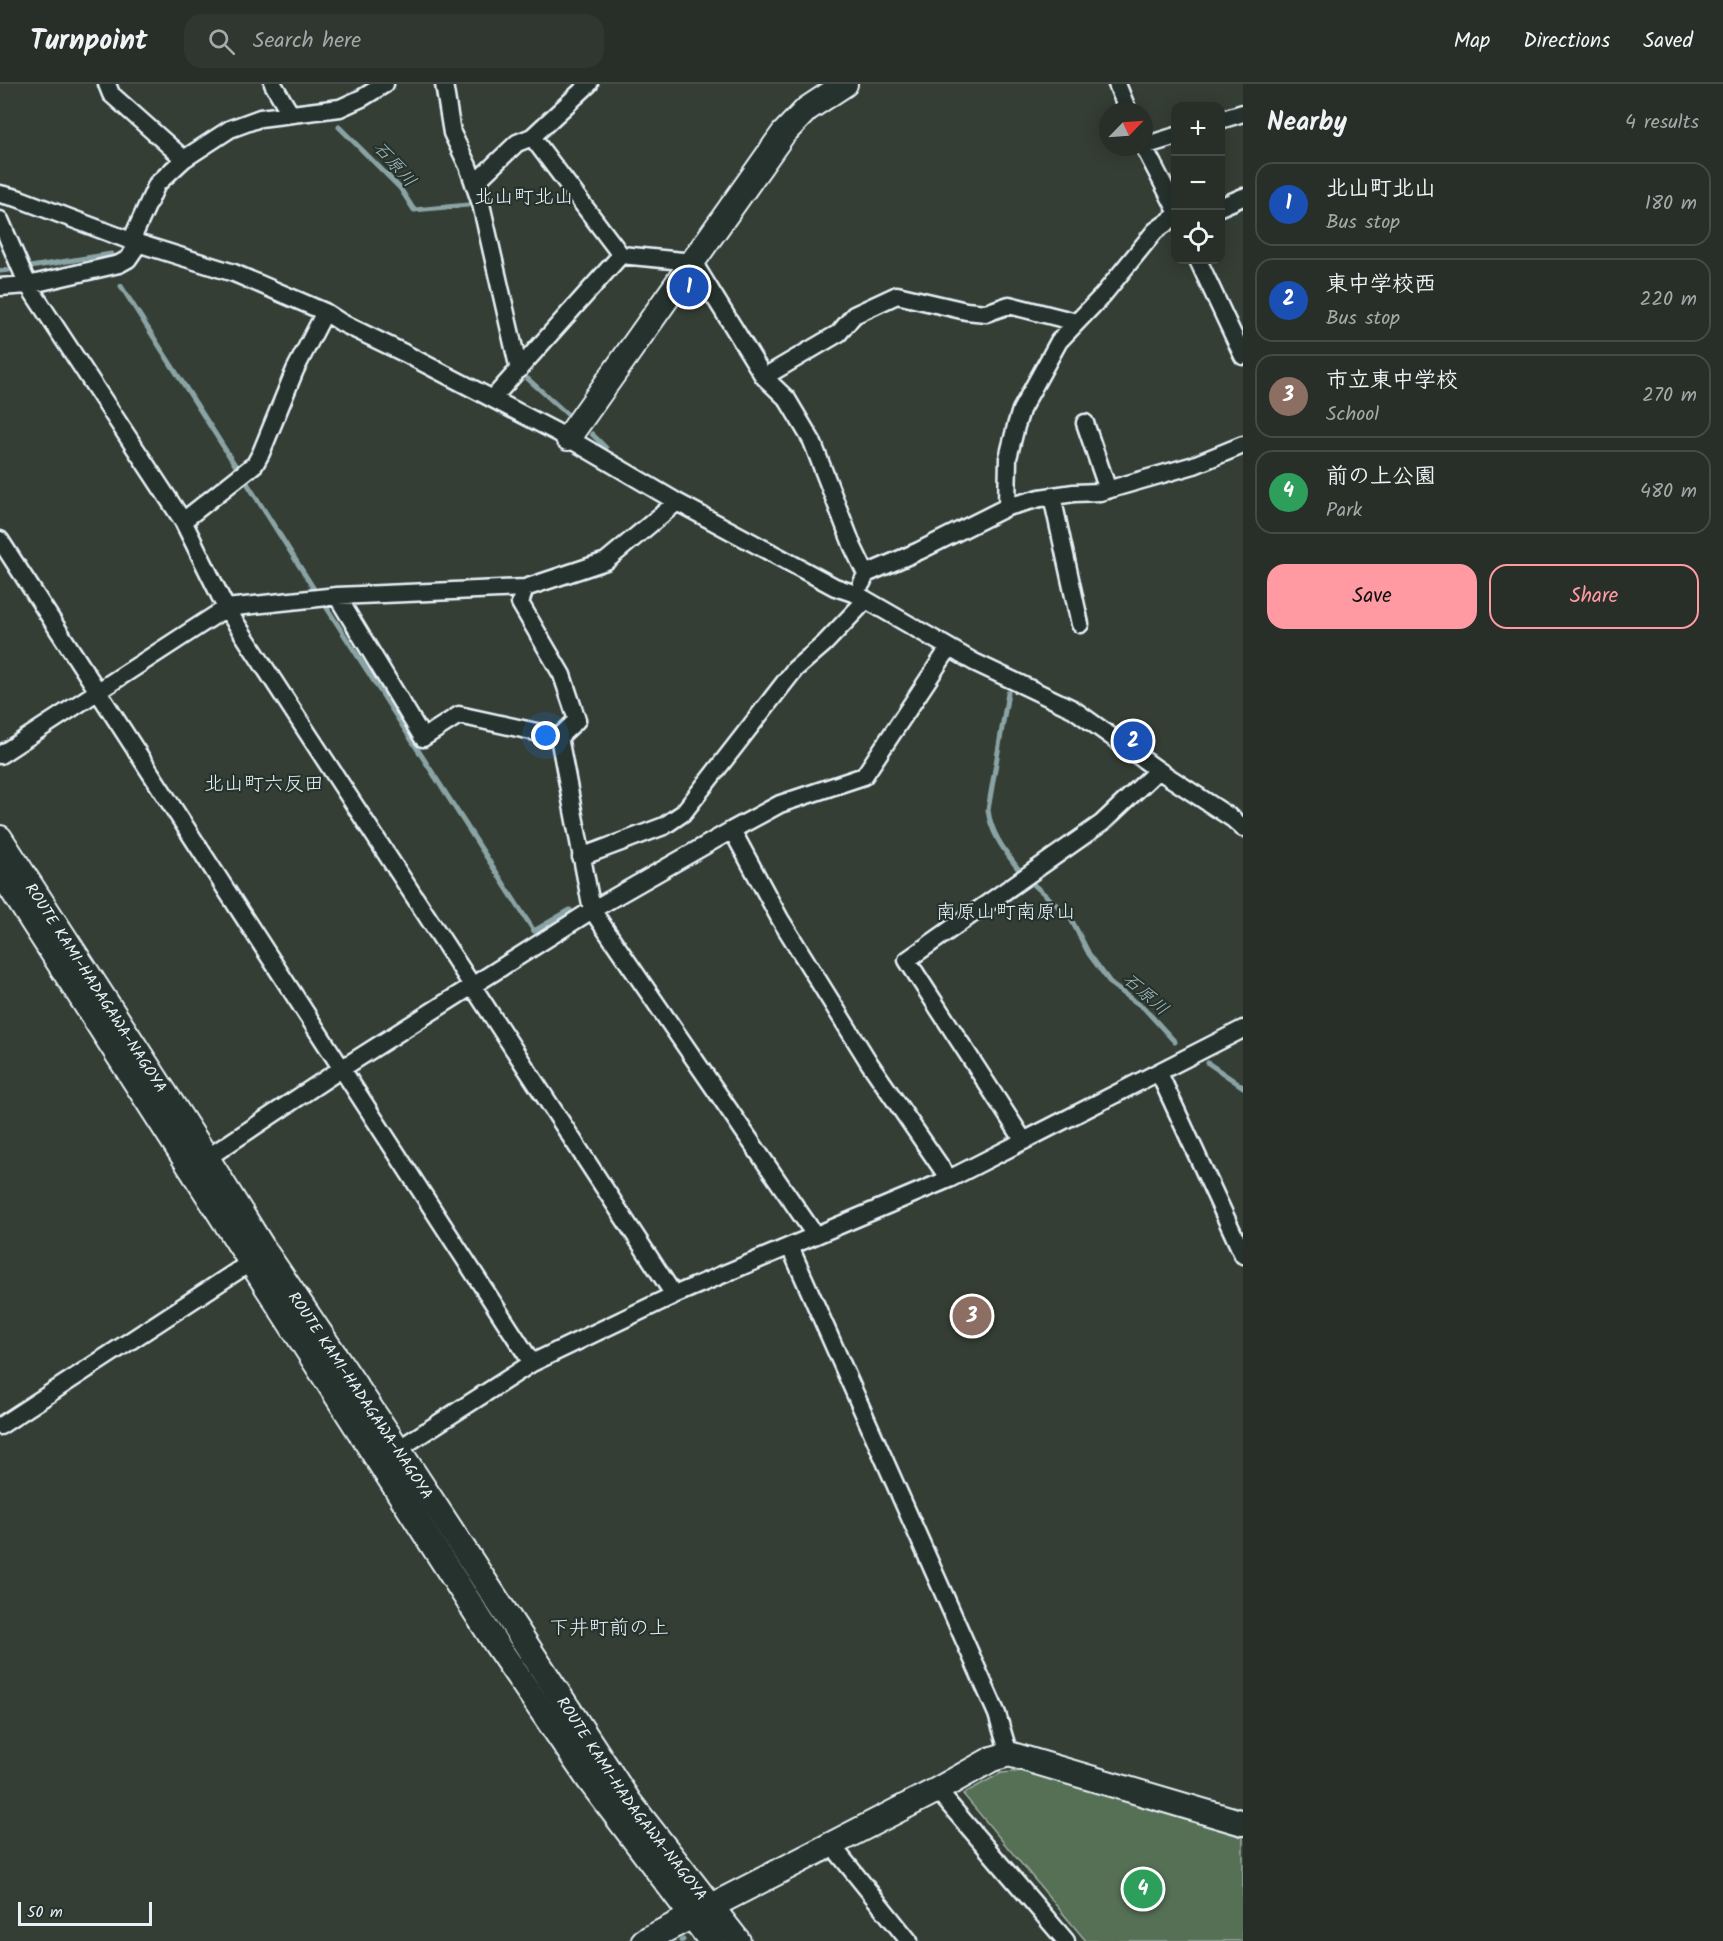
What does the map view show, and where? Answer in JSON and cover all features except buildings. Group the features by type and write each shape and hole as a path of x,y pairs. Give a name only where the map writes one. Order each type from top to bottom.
{"main road":[{"path":"568,438 783,134 807,109 833,88"},
{"name":"ROUTE KAMI-HADAGAWA-NAGOYA","path":"0,838 207,1158 388,1456"},
{"name":"ROUTE KAMI-HADAGAWA-NAGOYA","path":"0,871 251,1263 630,1803 701,1911 711,1941"},
{"path":"644,1941 937,1790 992,1759 1009,1755 1243,1823"},
{"name":"ROUTE KAMI-HADAGAWA-NAGOYA","path":"701,1911 738,1941"}],"street":[{"path":"107,84 111,94 184,159"},
{"path":"273,84 290,113"},
{"path":"0,287 28,285 119,264 128,259 157,184 184,159 230,129 260,118 340,108 385,84"},
{"path":"444,84 452,134 468,166 481,204 519,370"},
{"path":"474,184 517,143 532,137 590,84"},
{"path":"1117,84 1124,102"},
{"path":"1225,119 1243,113"},
{"path":"532,137 621,255 693,262 764,377 787,399 812,441 853,547 866,574 861,597 825,644 795,669 683,813 664,825 581,857"},
{"path":"1153,144 1171,138"},
{"path":"1149,156 1171,199"},
{"path":"0,194 17,198 135,242 234,273 325,312 342,323 568,438 677,502 835,587 861,597 974,662 1073,709 1243,828"},
{"path":"1225,205 1243,197"},
{"path":"0,220 28,285 183,521 226,608 674,1295"},
{"path":"1007,507 1008,458 1021,410 1059,341 1103,295 1155,231 1171,220"},
{"path":"493,398 621,255"},
{"path":"1200,264 1243,356"},
{"path":"764,377 839,333 854,315 897,295 966,311 986,313 1009,305 1076,322"},
{"path":"183,521 255,464 295,370 325,312"},
{"path":"1085,423 1108,490"},
{"path":"866,574 919,551 1007,507 1052,496 1108,490 1194,465 1243,444"},
{"path":"1052,496 1080,624"},
{"path":"0,755 226,608 337,596 525,588 606,561 677,502"},
{"path":"0,540 532,1363"},
{"path":"525,588 520,603 562,675 577,720 559,736"},
{"path":"337,596 423,738 459,714 559,736"},
{"path":"207,1158 341,1069 592,910 780,804 864,776 949,648"},
{"path":"559,736 592,910 815,1235"},
{"path":"1024,1141 907,960 1102,823 1158,770"},
{"path":"732,830 780,919 870,1064 950,1179"},
{"path":"388,1456 532,1363 674,1295 950,1179 1243,1029"},
{"path":"1159,1073 1243,1255"},
{"path":"790,1246 997,1714 1009,1755"},
{"path":"0,1426 251,1263"},
{"path":"937,1790 1066,1941"},
{"path":"831,1844 909,1941"}],"green space":[{"path":"1024,1771 1243,1837 1243,1941 1086,1941 963,1794 1001,1773"}],"waterway":[{"name":"石原川","path":"339,127 400,188 414,210 468,205"},
{"path":"24,268 111,254"},
{"path":"0,271 9,270"},
{"path":"121,286 237,468"},
{"name":"石原川","path":"528,379 567,414"},
{"name":"石原川","path":"592,434 606,448"},
{"path":"247,483 314,589"},
{"path":"325,605 534,931 570,910"},
{"name":"石原川","path":"1008,693 988,810 995,835 1019,870"},
{"name":"石原川","path":"1033,884 1070,917 1089,954 1112,985 1144,1008 1175,1042"},
{"name":"石原川","path":"1208,1063 1243,1087"}],"place":[{"name":"北山町北山","path":"689,287"},
{"name":"東中学校西","path":"1133,741"},
{"name":"市立東中学校","path":"972,1316"},
{"name":"前の上公園","path":"1143,1889"}],"district":[{"name":"北山町北山","path":"524,196"},
{"name":"北山町六反田","path":"264,783"},
{"name":"南原山町南原山","path":"1006,911"},
{"name":"下井町前の上","path":"609,1627"}]}
